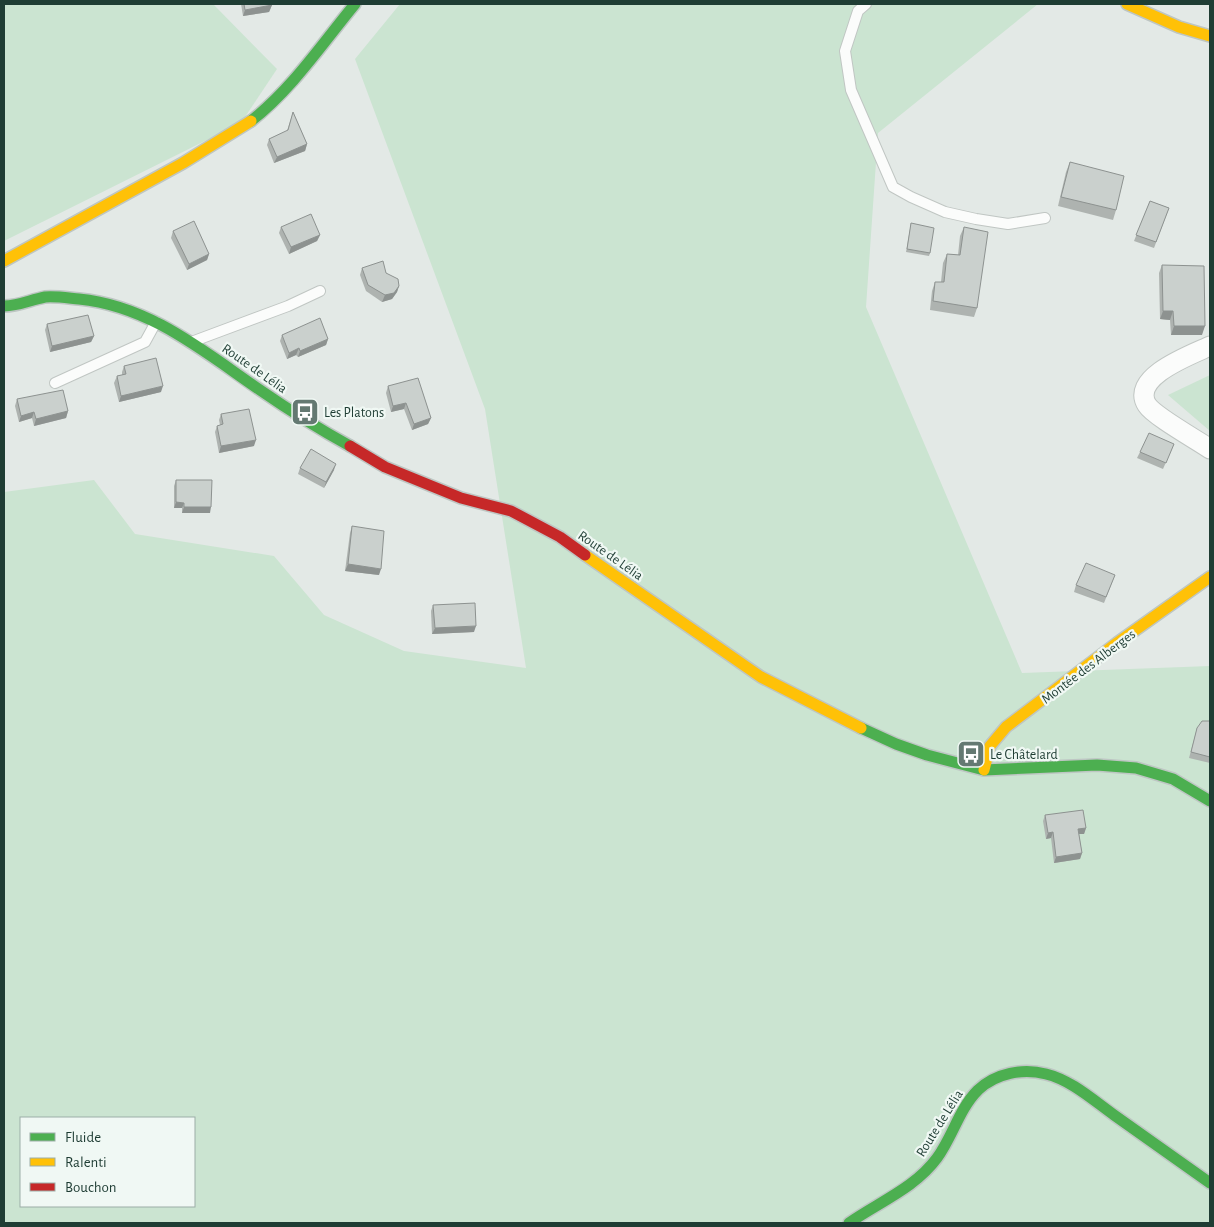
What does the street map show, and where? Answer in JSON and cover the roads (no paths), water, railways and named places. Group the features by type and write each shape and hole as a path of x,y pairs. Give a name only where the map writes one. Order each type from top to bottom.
{"street":[{"path":"4,261 183,163 249,123 268,108 287,88 355,4"},
{"path":"1127,4 1179,28 1210,36"},
{"name":"Route de Lélia","path":"4,306 16,306 46,297 79,299 111,304 156,321 191,342 299,417 385,467 461,498 511,510 560,537 761,677 842,719 896,744 927,755 984,770 1097,765 1136,768 1173,779 1210,801"},
{"path":"1210,346 1156,374 1145,386 1144,396 1146,404 1156,413 1210,449"},
{"name":"Montée des Alberges","path":"984,770 990,746 1006,727 1117,643 1210,577"},
{"name":"Route de Lélia","path":"849,1223 914,1181 927,1170 941,1152 968,1101 983,1085 998,1076 1018,1072 1033,1071 1054,1075 1069,1083 1210,1183"}],"lane":[{"path":"866,4 858,11 845,51 851,90 893,187 945,212 976,219 1008,224 1045,218"},
{"path":"191,342 288,306 320,291"},
{"path":"55,383 145,342 156,321"}],"place":[{"name":"Les Platons","path":"305,412"},
{"name":"Le Châtelard","path":"971,754"}]}
